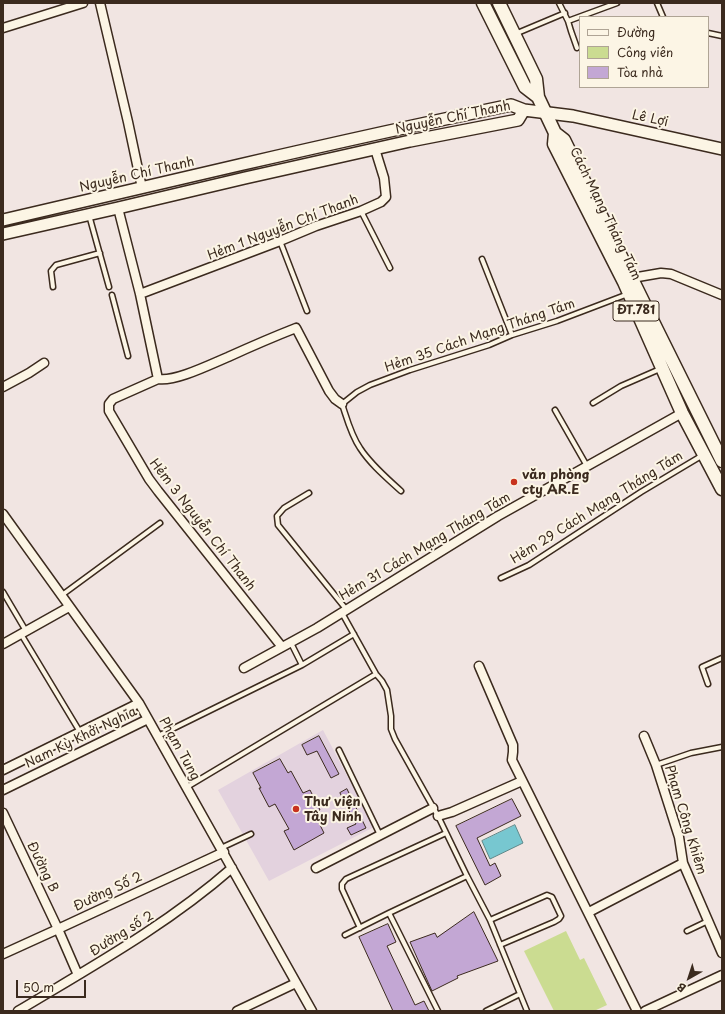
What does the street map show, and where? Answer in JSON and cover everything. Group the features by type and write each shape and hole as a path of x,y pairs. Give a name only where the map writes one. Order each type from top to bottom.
{"main road":[{"path":"483,3 525,87 538,97"},
{"path":"499,3 536,79 538,97"},
{"name":"Cách Mạng Tháng Tám","path":"538,97 555,132 554,144 628,285 656,330 722,461"},
{"name":"Cách Mạng Tháng Tám","path":"628,285 682,413 722,489"},
{"path":"704,454 716,448"}],"street":[{"path":"3,28 82,3"},
{"path":"100,3 142,188"},
{"name":"Nguyễn Chí Thanh","path":"3,220 406,127 511,105 524,110 518,120 410,141 3,234"},
{"name":"Lê Lợi","path":"524,110 573,116 722,149"},
{"path":"406,127 410,141"},
{"name":"Hẻm 1 Nguyễn Chí Thanh","path":"140,294 316,226 361,211 381,202 386,196 384,178 375,149"},
{"path":"241,164 245,178"},
{"path":"115,195 140,294 158,379"},
{"path":"628,285 661,273 671,274 722,295"},
{"name":"Hẻm 3 Nguyễn Chí Thanh","path":"282,647 149,479 109,411 109,404 113,399 158,379 163,380 174,378 196,370 296,328 330,391 335,399 342,404"},
{"path":"3,387 44,363"},
{"name":"Hẻm 31 Cách Mạng Tháng Tám","path":"244,668 291,643 498,516 682,413"},
{"name":"Phạm Tung","path":"3,514 139,703 312,1011"},
{"path":"3,644 69,606"},
{"path":"479,666 513,745 512,760 637,1011"},
{"name":"Nam Kỳ Khởi Nghĩa","path":"3,770 139,703"},
{"name":"Nam Kỳ Khởi Nghĩa","path":"3,790 148,719"},
{"name":"Phạm Công Khiêm","path":"644,736 656,765 679,837 683,863 722,953"},
{"path":"438,816 452,812 522,781"},
{"path":"316,868 433,808"},
{"name":"Đường B","path":"3,813 78,975"},
{"name":"Đường Số 2","path":"4,952 58,929 222,850"},
{"path":"589,912 683,863"},
{"name":"Đường số 2","path":"18,1011 157,927 210,888 232,868"},
{"path":"645,1011 722,975"},
{"path":"237,1011 296,983"}],"lane":[{"path":"559,3 568,21 577,48"},
{"path":"582,16 617,3"},
{"path":"657,3 663,16"},
{"path":"514,34 564,13"},
{"path":"568,21 579,17"},
{"path":"709,33 722,36"},
{"path":"361,211 390,268"},
{"path":"89,214 109,286"},
{"path":"280,241 308,311"},
{"path":"54,287 51,271 56,266 100,253"},
{"path":"482,259 512,335"},
{"name":"Hẻm 35 Cách Mạng Tháng Tám","path":"342,404 357,392 410,370 490,345 512,335 557,321 628,285"},
{"path":"112,295 128,356"},
{"path":"593,403 621,386 662,368"},
{"path":"342,404 360,448 370,462 401,491"},
{"path":"554,410 587,466"},
{"name":"Hẻm 29 Cách Mạng Tháng Tám","path":"501,578 529,565 641,492 704,454"},
{"path":"309,493 284,508 277,516 278,524 344,611 354,634 376,674 382,681 386,690 391,716 391,729 395,739 438,816 490,920 527,1011"},
{"path":"61,595 160,523"},
{"path":"3,592 80,732"},
{"path":"158,736 302,665 354,634"},
{"path":"291,643 302,665"},
{"path":"708,684 702,668 722,658"},
{"path":"187,787 376,674"},
{"path":"656,765 691,753 722,747"},
{"path":"339,750 380,835"},
{"path":"360,928 342,889 342,884 346,879 446,833"},
{"path":"222,850 251,834"},
{"path":"345,935 467,876"},
{"path":"490,920 547,895 552,897 560,916 559,920 500,945"},
{"path":"389,913 438,1011"},
{"path":"687,931 708,921"},
{"path":"486,1011 520,994"}],"shaded area":[{"name":"Thư viện Tây Ninh","path":"323,730 374,827 269,881 218,790"}],"green space":[{"path":"566,931 580,960 584,958 607,1005 594,1011 554,1011 524,951"}],"water":[{"path":"515,825 523,843 490,859 482,841"}],"building":[{"path":"319,736 339,774 331,778 317,751 307,755 302,745"},
{"path":"280,759 288,773 291,771 303,793 310,790 320,810 314,813 324,833 294,850 284,831 289,829 275,804 269,807 253,773"},
{"path":"347,789 366,828 351,835 347,828 356,824 340,793"},
{"path":"512,799 521,816 477,838 490,866 495,863 501,876 485,885 456,826"},
{"path":"474,912 498,961 457,976 458,978 432,991 410,942 435,933 437,937"},
{"path":"388,924 396,942 387,946 415,1005 424,1001 429,1011 393,1011 359,937"}],"place":[{"name":"văn phòng cty AR.E","path":"514,482"},
{"name":"Thư viện Tây Ninh","path":"296,809"}]}
